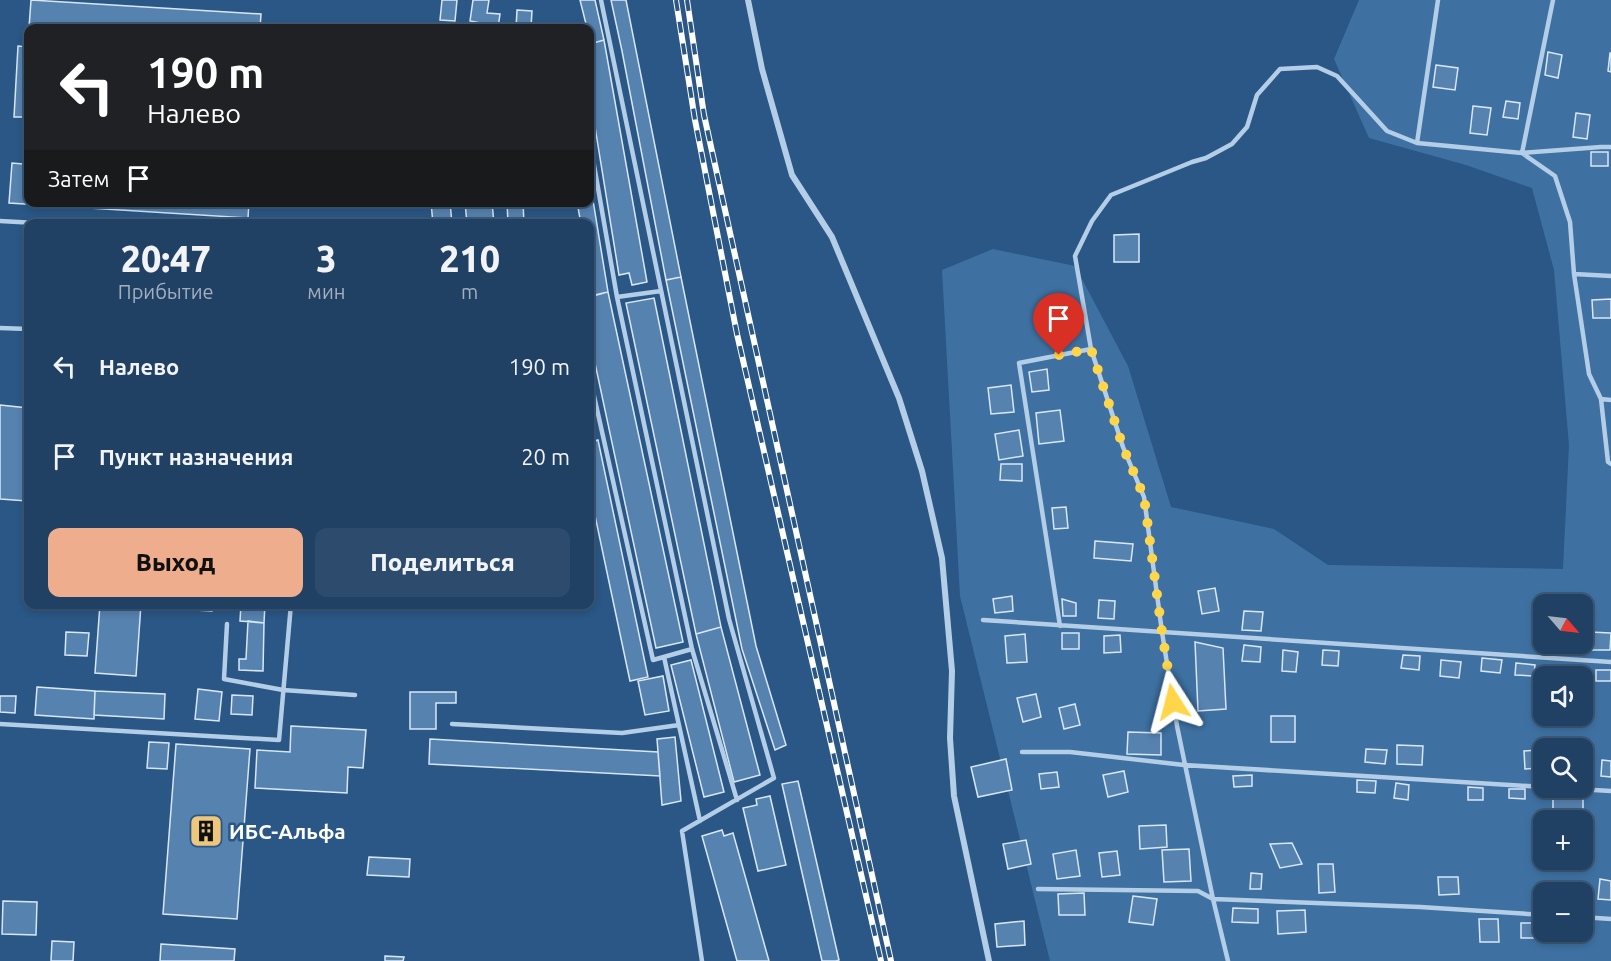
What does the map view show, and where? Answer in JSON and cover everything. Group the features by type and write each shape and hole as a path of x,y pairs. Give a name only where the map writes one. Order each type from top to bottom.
{"street":[{"path":"748,0 762,69 792,175 832,237 899,398 922,471 942,558 952,671 951,738 954,796 989,961"}],"lane":[{"path":"601,0 729,619 774,778 682,831 702,961"},
{"path":"1417,142 1438,0"},
{"path":"1522,153 1553,0"},
{"path":"1228,961 1184,765 1162,632 1144,497 1123,447 1091,349 1075,255 1092,221 1111,195 1206,158 1232,144 1247,127 1257,95 1280,69 1317,67 1337,76 1387,131 1417,142 1522,153 1611,147"},
{"path":"1522,153 1555,176 1570,222 1574,274 1589,374 1601,399 1610,463"},
{"path":"594,165 617,297 692,649 737,800"},
{"path":"0,221 24,222"},
{"path":"1574,274 1611,276"},
{"path":"617,297 661,291"},
{"path":"0,328 24,329"},
{"path":"1060,626 1019,363 1091,349"},
{"path":"594,396 652,660 692,649"},
{"path":"1601,399 1611,400"},
{"path":"0,724 279,740 291,609"},
{"path":"982,620 1611,662"},
{"path":"227,624 224,679 283,690 355,694"},
{"path":"664,657 700,821"},
{"path":"452,724 622,733 679,725"},
{"path":"1022,752 1070,752 1184,765 1533,785"},
{"path":"1593,789 1611,790"},
{"path":"1038,889 1197,891 1213,899 1420,907 1533,914"},
{"path":"1593,918 1611,919"}],"shaded area":[{"path":"1359,0 1611,0 1611,961 1050,961 960,596 942,270 993,249 1075,266 1128,366 1171,507 1274,529 1328,565 1563,569 1569,445 1554,270 1532,188 1466,165 1369,138 1334,59"}],"building":[{"path":"31,0 261,14 260,24 29,24"},
{"path":"442,0 457,0 455,21 440,20"},
{"path":"473,0 489,0 487,13 500,14 499,24 481,24 470,21"},
{"path":"580,0 595,0 604,40 594,43 594,24 586,24"},
{"path":"611,0 626,0 681,277 666,280"},
{"path":"517,10 532,11 531,24 516,24"},
{"path":"604,40 647,282 632,285 629,273 619,275 594,121 594,43"},
{"path":"18,46 24,47 24,117 14,117"},
{"path":"1548,52 1562,55 1558,78 1545,75"},
{"path":"1611,53 1611,72 1608,71"},
{"path":"1436,65 1458,68 1455,90 1433,87"},
{"path":"1506,101 1520,103 1518,119 1503,117"},
{"path":"1473,106 1491,108 1487,135 1470,133"},
{"path":"1576,113 1590,115 1587,139 1573,137"},
{"path":"24,148 24,204 9,203 12,163 23,164"},
{"path":"1591,152 1608,152 1608,166 1591,166"},
{"path":"594,206 608,292 594,296 594,219 580,219 578,207"},
{"path":"73,207 249,207 248,218"},
{"path":"431,207 450,207 452,219 433,219"},
{"path":"465,207 492,207 494,219 467,219"},
{"path":"507,207 523,207 524,219 508,219"},
{"path":"1139,234 1139,262 1114,262 1114,235"},
{"path":"681,277 756,646 786,745 775,750 742,649 666,280"},
{"path":"608,292 683,642 656,648 594,359 594,295"},
{"path":"654,298 721,627 696,634 626,303"},
{"path":"1611,299 1611,318 1593,318 1592,300"},
{"path":"1047,369 1049,390 1032,392 1029,372"},
{"path":"1011,385 1014,412 991,414 988,388"},
{"path":"0,405 24,408 24,501 0,499"},
{"path":"1060,410 1064,441 1039,444 1036,413"},
{"path":"1019,430 1023,456 999,460 995,434"},
{"path":"598,440 648,677 630,681 594,511 594,441"},
{"path":"1001,464 1022,464 1022,481 1000,480"},
{"path":"1066,507 1068,528 1054,529 1052,508"},
{"path":"1095,541 1133,544 1131,561 1094,558"},
{"path":"1215,588 1219,611 1202,614 1198,591"},
{"path":"1012,596 1013,611 995,613 993,599"},
{"path":"1062,599 1076,603 1076,616 1063,616"},
{"path":"1099,600 1115,601 1114,619 1098,618"},
{"path":"100,609 141,609 136,676 95,673"},
{"path":"195,609 212,609 212,611"},
{"path":"241,609 265,609 264,623 240,621"},
{"path":"1244,611 1263,612 1261,631 1242,630"},
{"path":"248,621 264,623 263,671 239,670 239,659 246,659"},
{"path":"721,627 760,775 734,782 696,634"},
{"path":"66,632 89,633 87,656 65,655"},
{"path":"1593,632 1611,633 1610,650 1593,650"},
{"path":"1062,633 1079,633 1079,649 1062,649"},
{"path":"1025,634 1027,662 1007,663 1005,636"},
{"path":"1120,635 1121,652 1104,653 1104,636"},
{"path":"1195,642 1223,648 1226,709 1198,711"},
{"path":"1244,645 1261,647 1260,662 1242,661"},
{"path":"1283,650 1298,652 1296,672 1282,671"},
{"path":"1323,650 1339,651 1338,666 1322,665"},
{"path":"1403,655 1420,656 1419,670 1401,668"},
{"path":"1482,658 1502,660 1500,673 1481,671"},
{"path":"691,660 724,792 704,797 671,665"},
{"path":"1441,660 1461,662 1459,678 1440,676"},
{"path":"1516,663 1535,665 1533,676 1515,675"},
{"path":"1596,670 1611,670 1611,681 1596,681"},
{"path":"663,676 669,711 645,715 638,681"},
{"path":"37,687 95,691 94,719 35,715"},
{"path":"198,689 222,692 219,721 195,719"},
{"path":"95,691 165,694 164,719 94,715"},
{"path":"410,692 456,692 456,703 436,703 436,729 410,729"},
{"path":"1036,694 1041,717 1023,722 1017,698"},
{"path":"232,695 253,696 252,715 231,714"},
{"path":"0,696 16,696 15,713 0,712"},
{"path":"1075,704 1080,725 1064,729 1059,708"},
{"path":"1271,716 1295,716 1295,742 1271,742"},
{"path":"291,726 366,730 363,768 348,767 347,793 255,788 257,750 290,752"},
{"path":"1128,732 1161,733 1161,755 1127,754"},
{"path":"675,737 681,801 662,805 657,739"},
{"path":"430,739 658,752 660,776 429,764"},
{"path":"149,742 169,743 167,769 147,768"},
{"name":"ИБС-Альфа","path":"176,744 250,749 237,919 163,914"},
{"path":"1397,745 1423,746 1422,765 1397,764"},
{"path":"1366,749 1387,750 1385,764 1365,762"},
{"path":"1533,750 1533,768 1525,769 1524,751"},
{"path":"1006,759 1012,790 978,797 971,767"},
{"path":"1602,760 1611,761 1611,777 1601,776"},
{"path":"1124,771 1128,792 1108,797 1103,775"},
{"path":"1057,772 1059,787 1041,789 1039,774"},
{"path":"1252,775 1252,786 1234,787 1233,776"},
{"path":"1357,780 1376,781 1375,793 1357,792"},
{"path":"798,781 839,960 836,961 822,961 782,784"},
{"path":"1396,783 1409,785 1408,800 1394,798"},
{"path":"1468,787 1483,788 1483,800 1468,800"},
{"path":"1509,789 1525,789 1525,799 1509,798"},
{"path":"770,796 786,865 758,871 743,808 757,805 756,799"},
{"path":"1553,798 1583,798 1583,810 1553,810"},
{"path":"1166,825 1167,847 1140,849 1139,826"},
{"path":"722,830 724,836 733,833 769,961 737,961 702,836"},
{"path":"1026,840 1031,864 1008,869 1003,844"},
{"path":"1292,843 1302,864 1280,868 1270,844"},
{"path":"1189,849 1191,881 1164,882 1162,850"},
{"path":"1076,850 1080,876 1057,879 1053,854"},
{"path":"1117,851 1120,875 1102,877 1099,853"},
{"path":"369,857 410,859 409,877 367,875"},
{"path":"1318,864 1333,864 1335,892 1319,893"},
{"path":"1251,873 1262,874 1261,889 1250,889"},
{"path":"1438,877 1458,877 1459,894 1439,895"},
{"path":"1600,879 1611,881 1611,900 1598,899"},
{"path":"1084,893 1085,915 1059,915 1058,894"},
{"path":"1133,896 1157,899 1153,925 1129,922"},
{"path":"3,901 37,902 36,935 2,934"},
{"path":"1233,908 1258,909 1258,923 1232,922"},
{"path":"1305,910 1306,932 1278,934 1277,911"},
{"path":"1479,919 1498,919 1499,942 1480,942"},
{"path":"1024,921 1025,945 997,947 995,924"},
{"path":"1521,923 1533,923 1533,938 1521,938"},
{"path":"52,941 74,942 73,961 51,961"},
{"path":"161,944 235,949 234,961 160,961"},
{"path":"385,956 404,957 403,961 385,961"}],"railway":[{"path":"676,0 695,120 737,334 881,961"},
{"path":"687,0 704,115 891,961"}],"place":[{"name":"ИБС-Альфа","path":"206,831"}],"route":[{"path":"1059,355 1091,349 1123,447 1144,497 1173,702"}]}
